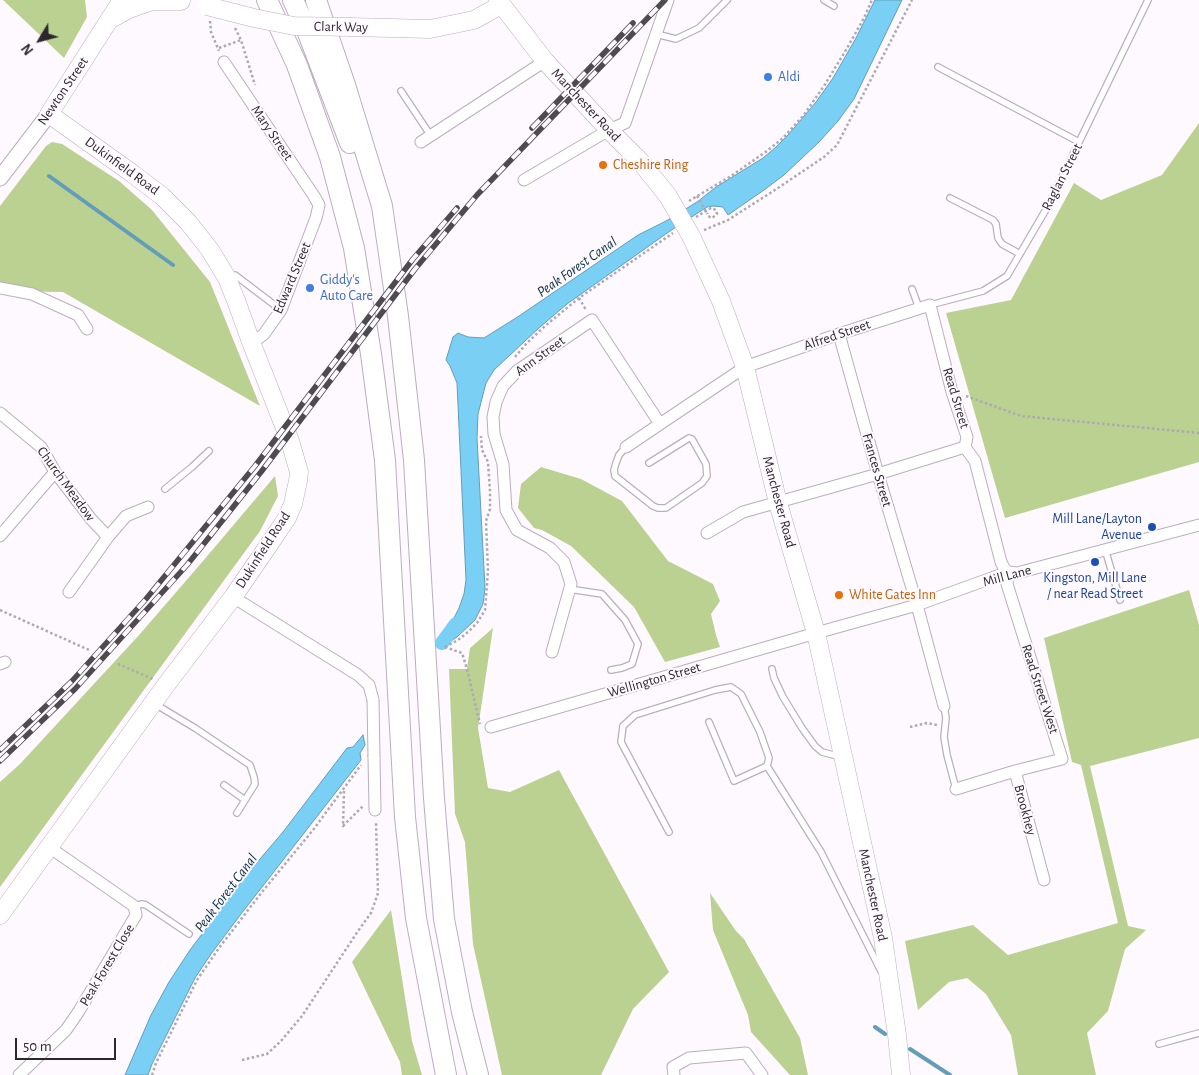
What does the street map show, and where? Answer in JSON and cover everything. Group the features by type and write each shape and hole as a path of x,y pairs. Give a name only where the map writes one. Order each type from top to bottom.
{"highway":[{"path":"256,0 330,157"},
{"path":"267,0 297,65 330,157 354,248 372,354 384,460 407,836 416,918 446,1075"},
{"path":"292,0 308,32 365,183 398,316"},
{"path":"316,0 382,206 398,316 414,460 434,798 444,919 462,1012 478,1075"}],"main road":[{"path":"108,0 108,21"},
{"name":"Newton Street","path":"0,178 49,114 122,0"},
{"name":"Clark Way","path":"108,21 129,9 152,2 180,0 294,26 430,29 474,20 501,2"},
{"name":"Manchester Road","path":"501,2 545,61 639,160 668,196 721,301 745,367 778,503 816,633 883,938 901,1075"},
{"name":"Dukinfield Road","path":"0,914 153,702 233,597 287,518 293,504 299,472 293,448 227,278 204,243 188,222 162,196 49,114"}],"street":[{"path":"524,180 609,130 625,123 668,0"},
{"path":"421,142 545,61"},
{"name":"Mary Street","path":"224,62 314,196 318,205"},
{"name":"Edward Street","path":"251,342 264,334 281,310 316,218 318,205"},
{"path":"0,288 32,294 78,314 86,329"},
{"name":"Alfred Street","path":"745,367 924,307"},
{"name":"Read Street","path":"924,307 967,437 965,447 976,461 1001,562 1008,572"},
{"name":"Ann Street","path":"552,652 570,584 564,562 550,548 517,530 506,510 503,464 494,434 493,417 496,402 503,386 517,371 592,320 660,424"},
{"name":"Frances Street","path":"839,334 944,706"},
{"path":"626,447 745,367"},
{"name":"Church Meadow","path":"0,413 41,446 55,472 91,519 108,537"},
{"path":"706,533 743,512 965,447"},
{"path":"0,536 55,472"},
{"path":"69,592 108,537 126,516 151,505"},
{"name":"Mill Lane","path":"816,633 917,605 1008,572 1017,573 1199,525"},
{"name":"Read Street West","path":"1008,572 1007,584 1062,759 1016,771"},
{"path":"233,597 358,675 369,685 373,700 369,758 375,793 375,810"},
{"name":"Wellington Street","path":"491,727 816,633"},
{"name":"Brookhey","path":"956,789 1016,771 1044,880"},
{"name":"Peak Forest Close","path":"19,1075 32,1071 66,1030 136,915 134,906 49,847"},
{"path":"674,1075 673,1067 689,1058 746,1053 762,1075"}],"lane":[{"path":"656,34 676,39 699,28 727,0"},
{"path":"824,0 834,6"},
{"name":"Raglan Street","path":"924,307 983,291 1007,276 1048,206 1148,0"},
{"path":"938,67 1079,142"},
{"path":"400,90 431,136"},
{"path":"950,198 993,220 996,224 998,238 1002,244 1020,254"},
{"path":"227,278 235,275 281,310"},
{"path":"912,289 924,307"},
{"path":"626,447 619,455 614,470 615,476 658,508 666,508 702,483 707,476 706,464 690,438 649,463"},
{"path":"165,490 209,451"},
{"path":"1105,549 1120,600"},
{"path":"569,589 602,594 625,620 638,644 632,664 611,670"},
{"path":"772,669 783,697 815,746 827,754 843,757"},
{"path":"669,832 621,742 623,726 635,715 715,690 731,687 741,694 760,732 769,758 767,766 821,852 890,991"},
{"path":"153,702 250,765 255,784 237,813"},
{"path":"944,706 946,718 944,737 956,789"},
{"path":"709,722 734,781 767,766"},
{"path":"224,785 246,800"},
{"path":"134,906 146,905 190,934"},
{"path":"1159,1044 1199,1033"}],"path":[{"path":"686,202 732,176 784,138 803,116 824,86 864,18 872,0"},
{"path":"686,229 728,220 824,157 837,145 912,0"},
{"path":"207,6 211,32 218,48 241,40"},
{"path":"234,24 255,86 245,93"},
{"path":"579,298 686,229 711,208 714,209 716,215 712,218 708,216 707,213 697,196"},
{"path":"952,392 1021,416 1199,433"},
{"path":"0,610 89,650"},
{"path":"445,647 462,653 480,727 491,727"},
{"path":"118,664 166,685"},
{"path":"910,727 927,723 935,724 945,730"},
{"path":"152,1075 156,1063 197,980 262,892 369,758"},
{"path":"344,789 343,826 375,793"},
{"path":"242,1060 267,1054 281,1041 302,1016 371,913 378,893 375,810"}],"green space":[{"path":"3,0 85,0 87,17 64,58"},
{"path":"1199,123 1199,462 1005,518 946,313 1011,300 1074,183 1101,200 1162,175"},
{"path":"52,142 62,144 119,181 152,210 210,282 260,406 63,292 0,291 0,206 46,146"},
{"path":"541,467 581,479 622,501 668,561 713,584 720,601 711,614 720,647 665,662 634,607 571,546 542,530 534,528 518,508 521,484"},
{"path":"275,476 278,496 260,531 0,887 0,782 20,764 140,634"},
{"path":"1189,590 1199,625 1199,738 1090,766 1128,926 1146,930 1125,949 1108,1011 1087,1033 1096,1075 1018,1075 1011,1035 986,994 967,978 949,982 918,1010 905,941 973,925 1008,955 1118,923 1081,765 1072,762 1044,638"},
{"path":"493,628 478,728 488,788 510,792 559,770 669,972 633,1009 601,1075 502,1075 473,944 465,842 455,814 449,669 467,669 470,648"},
{"path":"710,893 736,931 744,939 800,1038 808,1075 790,1075 751,1032 748,1015 713,930"},
{"path":"391,910 412,1041 422,1075 402,1075 400,1062 352,962"}],"water":[{"path":"875,0 902,0 854,99 819,142 784,175 728,215 723,207 707,207 670,231 567,304 494,370 486,383 478,414 477,438 485,588 483,604 475,620 457,637 445,645 445,632 459,608 466,580 457,383 446,360 453,337 458,333 468,337 484,338 638,235 697,202 716,187 763,158 788,135 816,102 833,78"},
{"path":"363,735 365,745 360,753 361,760 241,914 195,978 148,1075 125,1075 151,1015 169,982 190,950 347,748 353,747"}],"waterway":[{"path":"49,176 173,265"},
{"name":"Peak Forest Canal","path":"442,643 456,624"},
{"path":"875,1027 885,1034"},
{"path":"910,1049 950,1075"}],"railway":[{"path":"0,761 75,689 187,565 261,472 415,269 477,195 665,0"},
{"path":"532,128 633,23"},
{"path":"0,750 72,681 146,599 255,466 413,259 457,208"}],"place":[{"name":"Aldi","path":"768,77"},
{"name":"Cheshire Ring","path":"603,165"},
{"name":"Giddy's Auto Care","path":"310,288"},
{"name":"Mill Lane/Layton Avenue","path":"1152,527"},
{"name":"Kingston, Mill Lane / near Read Street","path":"1095,562"},
{"name":"White Gates Inn","path":"839,595"}]}
